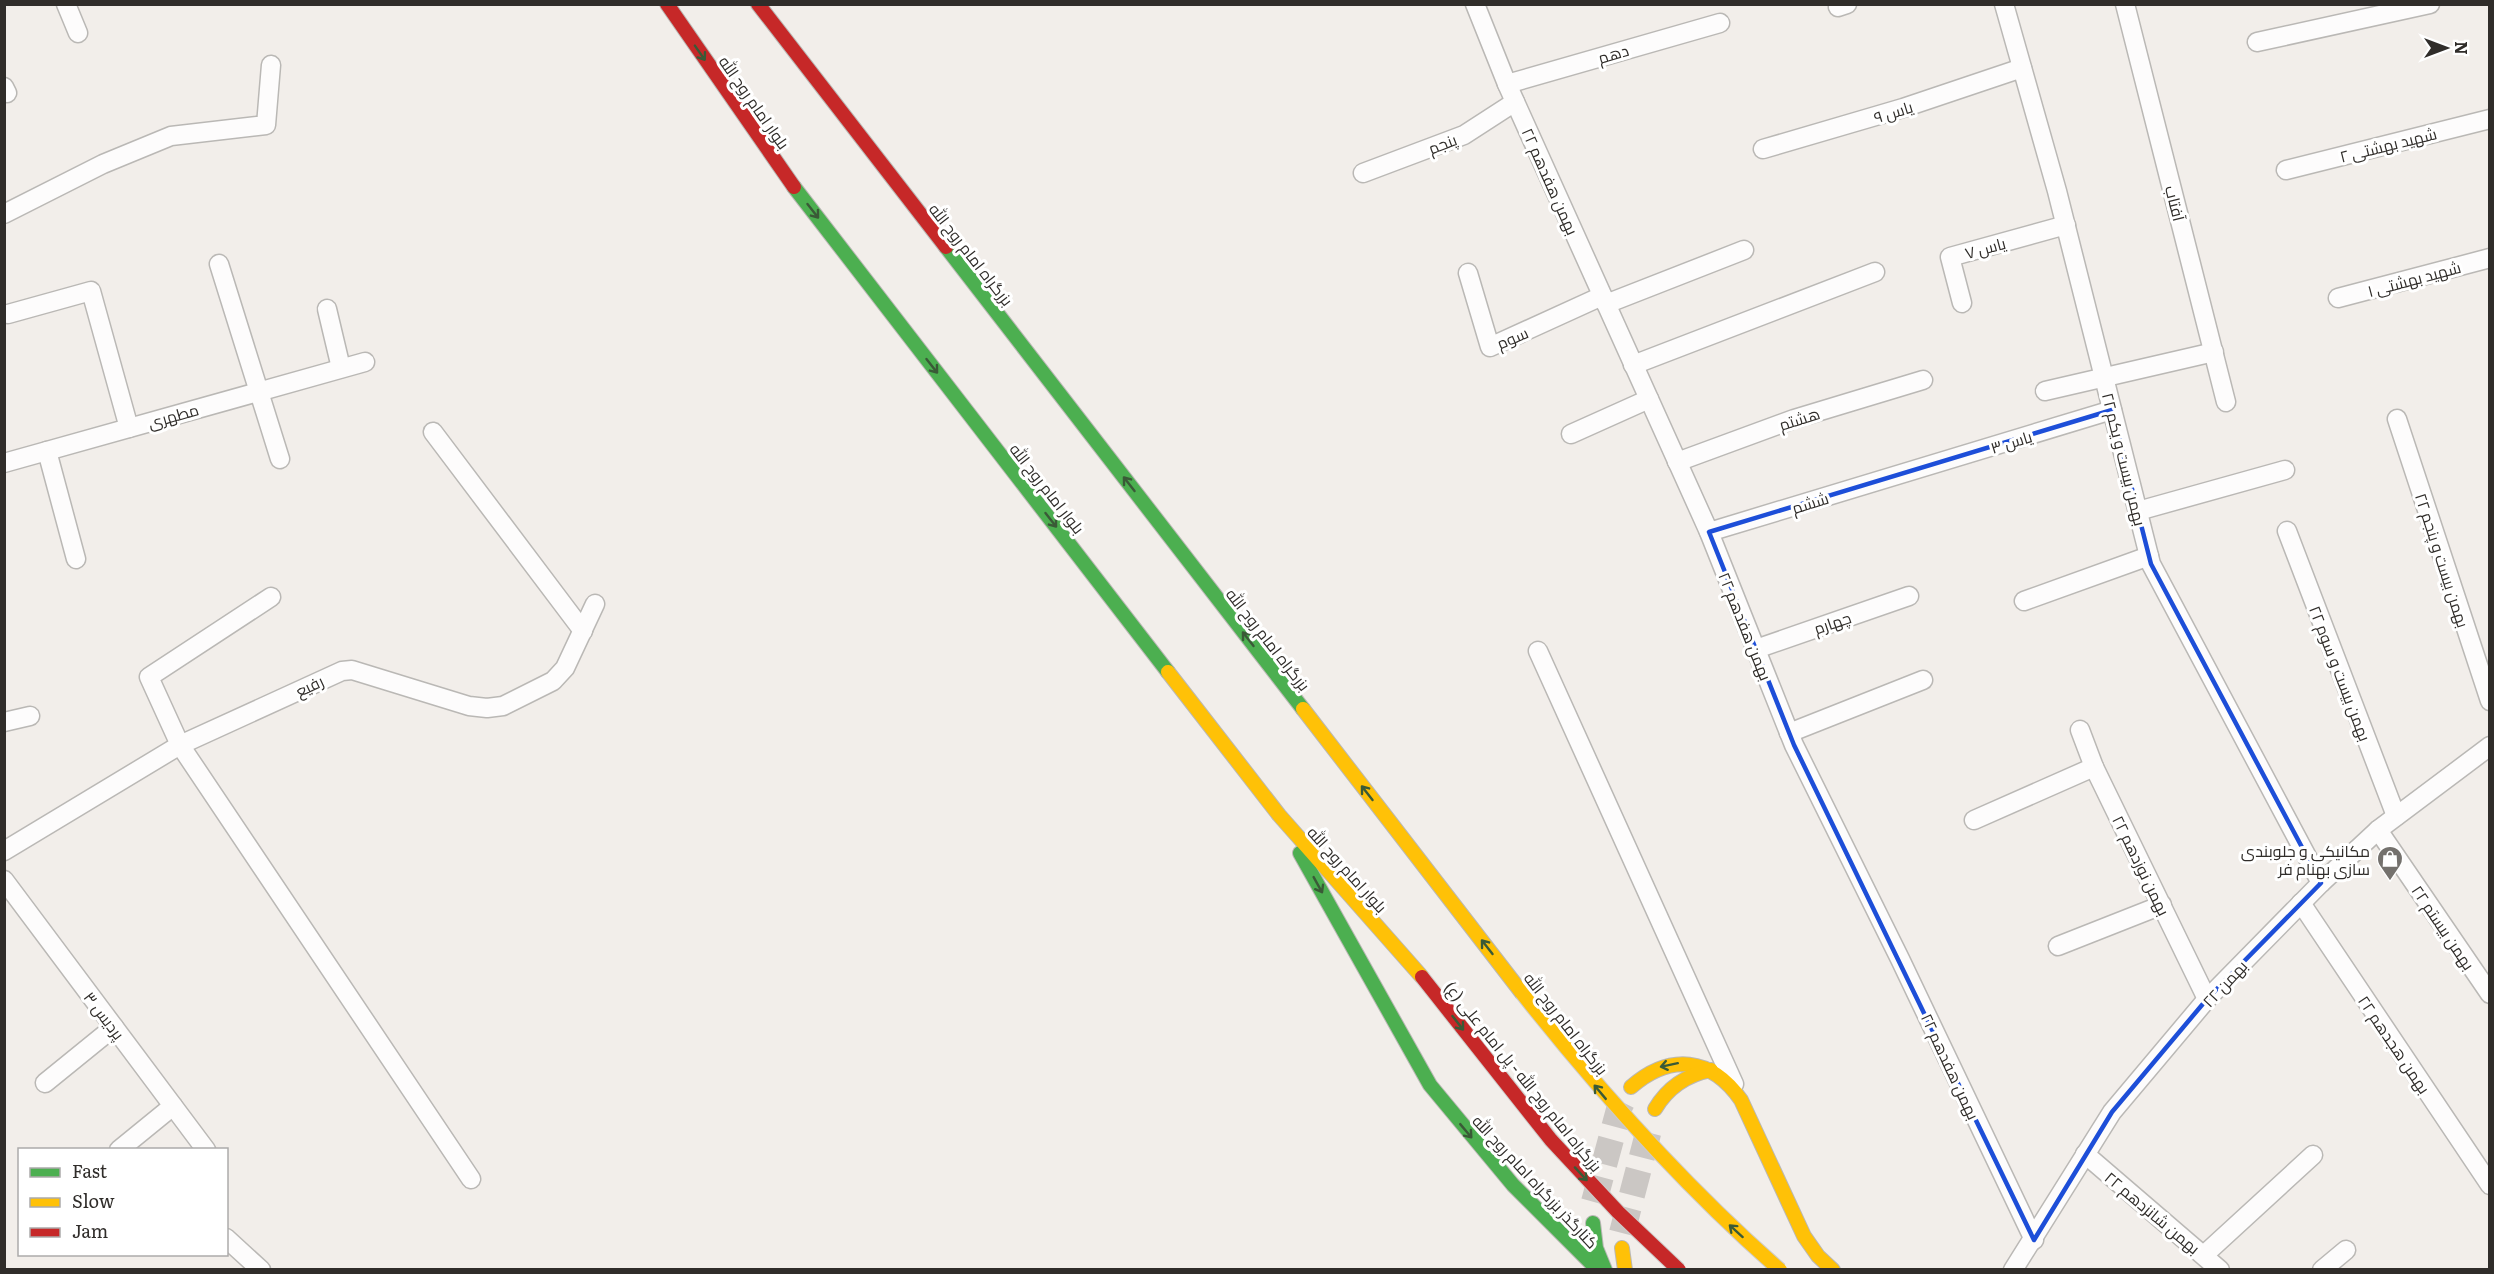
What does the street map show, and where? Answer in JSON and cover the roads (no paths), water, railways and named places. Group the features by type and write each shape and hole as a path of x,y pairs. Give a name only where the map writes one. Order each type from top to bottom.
{"main road":[{"name":"بلوار امام روح الله","path":"667,4 787,178 1279,815 1422,977"},
{"name":"بزرگراه امام روح الله","path":"758,4 1584,1072 1647,1145 1717,1214 1780,1269"},
{"name":"کنارگذر بزرگراه امام روح الله","path":"1279,815 1430,1085 1513,1185 1598,1269"},
{"name":"بزرگراه امام روح الله - پل امام علی (ع)","path":"1422,977 1510,1090 1566,1157 1626,1220 1679,1269"},
{"path":"1632,1087 1648,1072 1669,1064 1691,1064 1712,1070 1730,1083 1741,1100 1804,1236 1818,1256 1833,1269"},
{"path":"1655,1109 1664,1095 1681,1080 1696,1073 1712,1070"},
{"path":"1593,1223 1596,1248 1605,1269"},
{"path":"1622,1248 1625,1269"}],"street":[{"path":"66,4 78,33"},
{"name":"۲۲ بهمن هفدهم","path":"1475,4 1507,84 1709,532 1789,733 2034,1239"},
{"name":"۲۲ بهمن بیست و یکم","path":"2004,4 2066,225 2151,564 2321,883"},
{"name":"آفتاب","path":"2125,4 2226,402"},
{"path":"2257,42 2430,4"},
{"name":"دهم","path":"1507,84 1720,23"},
{"path":"4,214 103,164 171,136 266,125 271,65"},
{"name":"یاس ۹","path":"1763,149 1903,108 2022,68"},
{"name":"پنجم","path":"1364,173 1464,135 1515,102"},
{"name":"شهید بهشتی ۲","path":"2286,170 2490,119"},
{"name":"یاس ۷","path":"1962,303 1950,257 2066,225"},
{"path":"1604,300 1744,250"},
{"name":"شهید بهشتی ۱","path":"2338,298 2490,258"},
{"path":"219,264 280,459"},
{"path":"1633,364 1875,272"},
{"name":"سوم","path":"1468,273 1490,347 1604,300"},
{"path":"8,315 91,291 129,428"},
{"path":"327,309 341,368"},
{"path":"2044,391 2214,352"},
{"name":"مطهری","path":"4,463 365,362"},
{"name":"هشتم","path":"1677,462 1794,419 1923,380"},
{"path":"1571,434 1649,399"},
{"name":"یاس ۳","path":"1911,471 2112,410"},
{"name":"۲۲ بهمن بیست و پنجم","path":"2397,419 2490,701"},
{"path":"433,432 583,631"},
{"path":"47,451 76,559"},
{"path":"2138,511 2285,470"},
{"name":"ششم","path":"1709,532 1911,471"},
{"name":"۲۲ بهمن بیست و سوم","path":"2287,531 2396,816"},
{"path":"2024,601 2149,556"},
{"name":"چهارم","path":"1756,649 1909,596"},
{"path":"271,597 149,677 180,746 471,1179"},
{"name":"رفیع","path":"4,851 180,746 342,671 352,670 469,706 488,708 503,706 553,681 565,668 595,604"},
{"path":"1538,651 1741,1100"},
{"path":"1789,733 1923,680"},
{"path":"4,722 30,716"},
{"name":"۲۲ بهمن نوزدهم","path":"2080,730 2094,767 2207,999"},
{"name":"۲۲ بهمن","path":"2013,1269 2112,1112 2207,999 2321,883 2378,830 2487,753"},
{"path":"1974,820 2094,767"},
{"name":"۲۲ بهمن بیستم","path":"2378,830 2490,994"},
{"name":"پردیس ۳","path":"4,880 205,1148"},
{"name":"۲۲ بهمن هجدهم","path":"2301,903 2490,1185"},
{"path":"2058,946 2162,905"},
{"path":"45,1083 114,1027"},
{"path":"120,1148 173,1106"},
{"name":"۲۲ بهمن شانزدهم","path":"2085,1154 2220,1269"},
{"path":"2204,1255 2313,1155"},
{"path":"228,1240 261,1269"},
{"path":"2322,1269 2346,1250"}],"tunnel":[{"path":"1594,1202 1620,1106 1625,1096"},
{"path":"1622,1233 1650,1126"}],"place":[{"name":"مکانیکی و جلوبندی سازی بهنام فر","path":"2390,882"}]}
